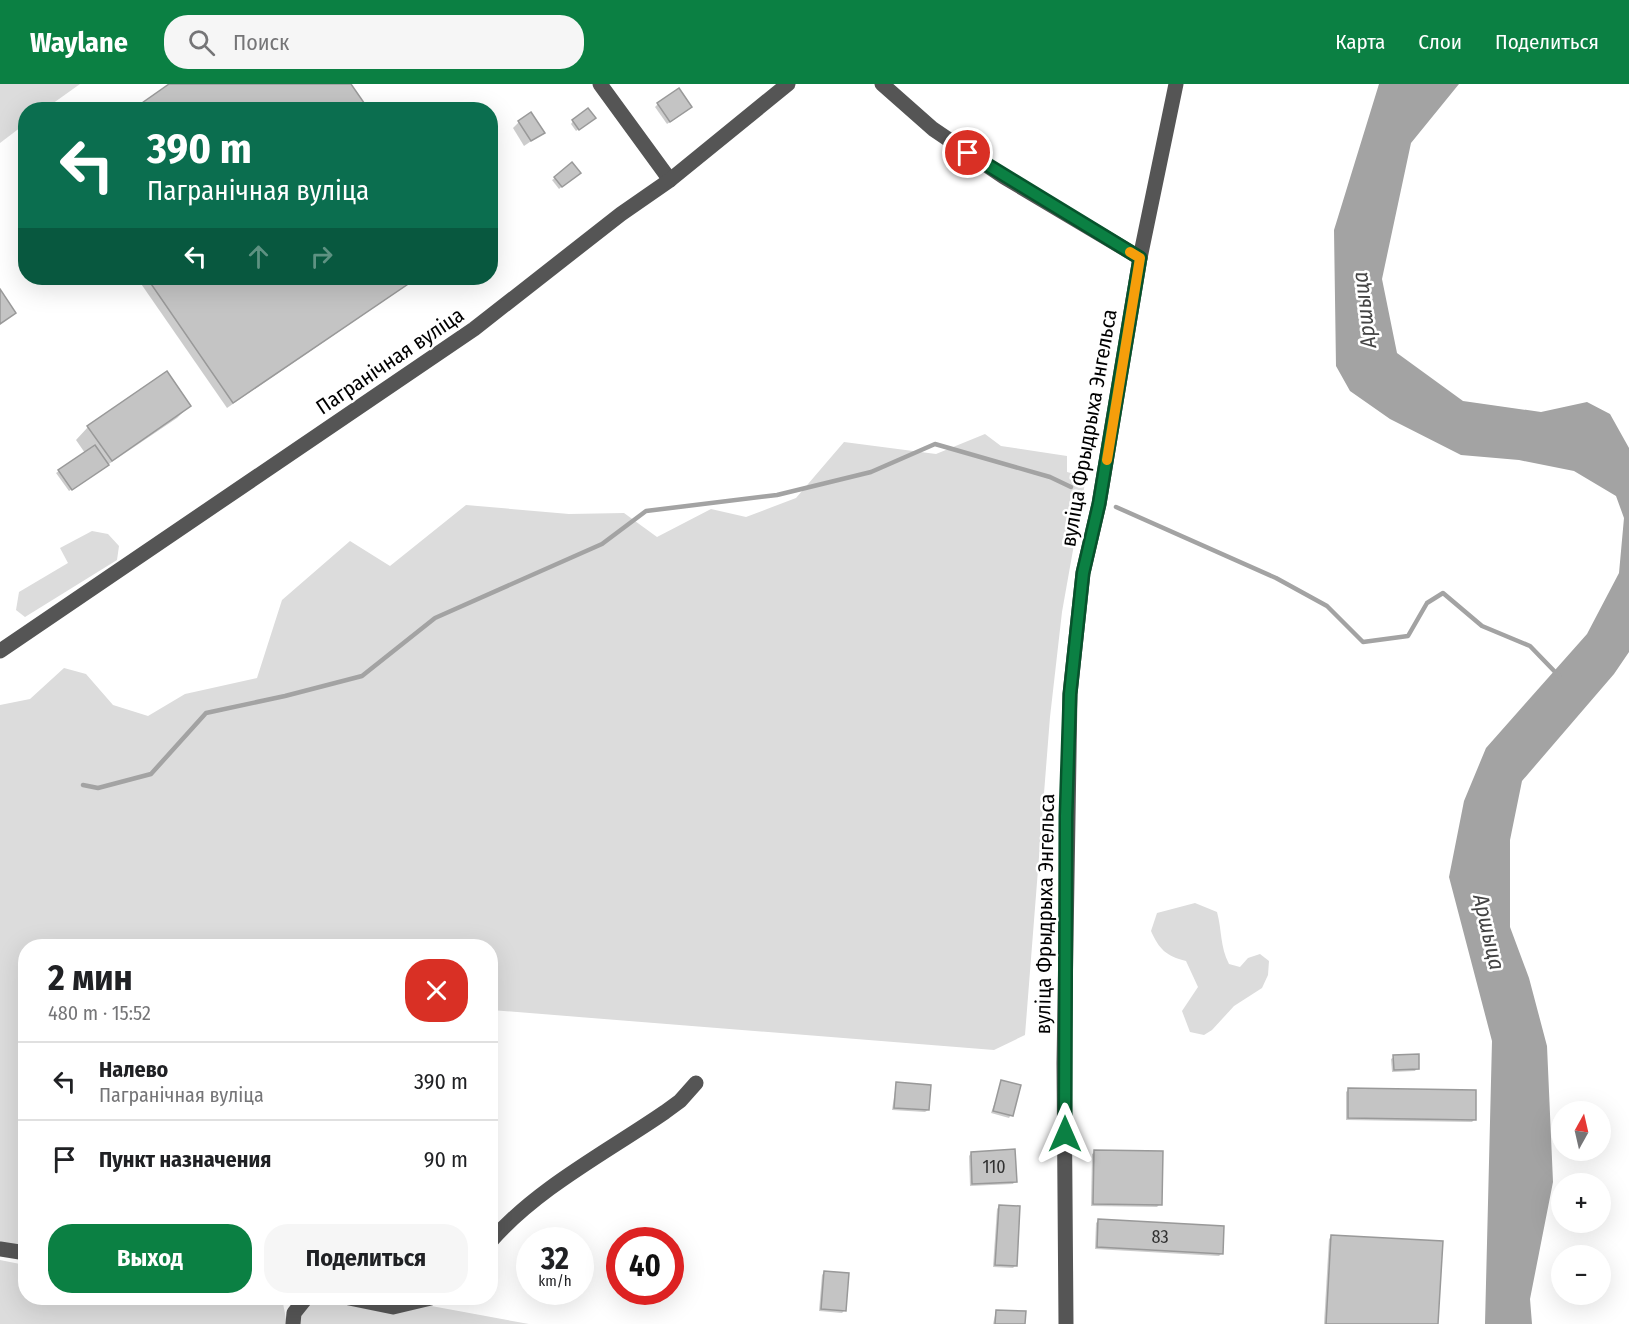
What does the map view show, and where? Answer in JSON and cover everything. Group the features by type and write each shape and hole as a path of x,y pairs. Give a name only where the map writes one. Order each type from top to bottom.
{"street":[{"path":"600,84 670,180"},
{"name":"Пагранічная вуліца","path":"0,651 474,329 621,214 670,180 788,84"},
{"path":"882,84 942,135 1004,177 1140,258"},
{"name":"вуліца Фрыдрыха Энгельса","path":"1066,1324 1064,1063 1070,694 1083,573 1099,504 1140,258 1176,84"},
{"path":"498,1234 509,1222 558,1184 672,1107 696,1083"},
{"path":"0,1249 18,1252"},
{"path":"293,1324 294,1313 300,1305"},
{"path":"383,1305 393,1307 401,1305"}],"shaded area":[{"path":"0,84 80,84 55,102 18,102 18,129 0,143"},
{"path":"985,434 1001,446 1067,456 1067,472 1086,477 1062,612 1050,717 1025,1035 994,1050 498,1011 498,939 18,939 18,1247 0,1243 0,705 30,699 64,668 86,674 113,705 148,716 185,694 257,678 282,600 350,541 390,566 466,505 569,514 624,513 657,537 711,509 746,517 796,498 844,442 936,454"},
{"path":"92,531 108,534 119,546 117,560 25,617 16,610 19,592 68,563 60,548"},
{"path":"1195,903 1217,912 1224,951 1229,964 1240,967 1248,958 1260,954 1269,961 1268,975 1262,988 1234,1006 1212,1030 1204,1035 1190,1032 1182,1011 1198,987 1186,961 1164,951 1151,931 1157,913"},
{"path":"0,1260 18,1264 18,1305 283,1305 287,1324 0,1324"},
{"path":"301,1305 426,1305 529,1324 300,1324"}],"water":[{"name":"Аршыца","path":"1379,84 1459,84 1411,143 1382,279 1397,353 1463,401 1541,412 1587,402 1610,414 1629,448 1629,652 1614,674 1522,781 1510,840 1510,927 1529,978 1547,1046 1553,1173 1551,1192 1530,1299 1532,1324 1485,1324 1492,1041 1449,877 1464,801 1486,748 1587,634 1619,573 1624,518 1616,496 1574,471 1519,460 1461,455 1390,419 1350,391 1336,366 1334,230"}],"building":[{"path":"169,84 351,84 363,102 143,102"},
{"path":"679,88 692,107 670,122 657,103"},
{"path":"588,108 596,118 579,130 572,120"},
{"path":"531,112 545,133 531,141 518,121"},
{"path":"572,162 581,173 562,187 554,177"},
{"path":"152,285 407,285 233,403"},
{"path":"0,289 16,313 0,324"},
{"path":"167,371 191,406 112,461 87,426"},
{"path":"95,445 109,465 72,490 58,470"},
{"path":"1419,1054 1419,1069 1394,1070 1393,1055"},
{"path":"1001,1080 1021,1085 1013,1116 993,1111"},
{"path":"896,1082 931,1085 929,1110 894,1108"},
{"path":"1348,1088 1476,1090 1476,1120 1348,1118"},
{"path":"1015,1149 1017,1182 972,1184 971,1152"},
{"path":"1094,1150 1163,1151 1162,1205 1093,1204"},
{"path":"999,1205 1020,1206 1017,1266 995,1265"},
{"path":"1098,1219 1224,1226 1223,1254 1097,1247"},
{"path":"1331,1235 1443,1241 1438,1324 1326,1324"},
{"path":"824,1271 849,1273 846,1311 821,1309"},
{"path":"996,1310 1026,1311 1025,1324 995,1324"}],"waterway":[{"path":"83,785 98,788 151,774 206,713 362,676 435,618 602,544 646,511 777,495 871,472 935,444 1050,477 1071,487"},
{"path":"1116,507 1276,578 1327,606 1363,642 1408,636 1427,603 1443,593 1482,626 1530,646 1559,676"}],"slow traffic":[{"path":"1107,460 1140,258 1130,252"}],"route":[{"path":"968,153 1140,258 1099,504 1083,573 1070,694 1066,816 1065,1134"}]}
